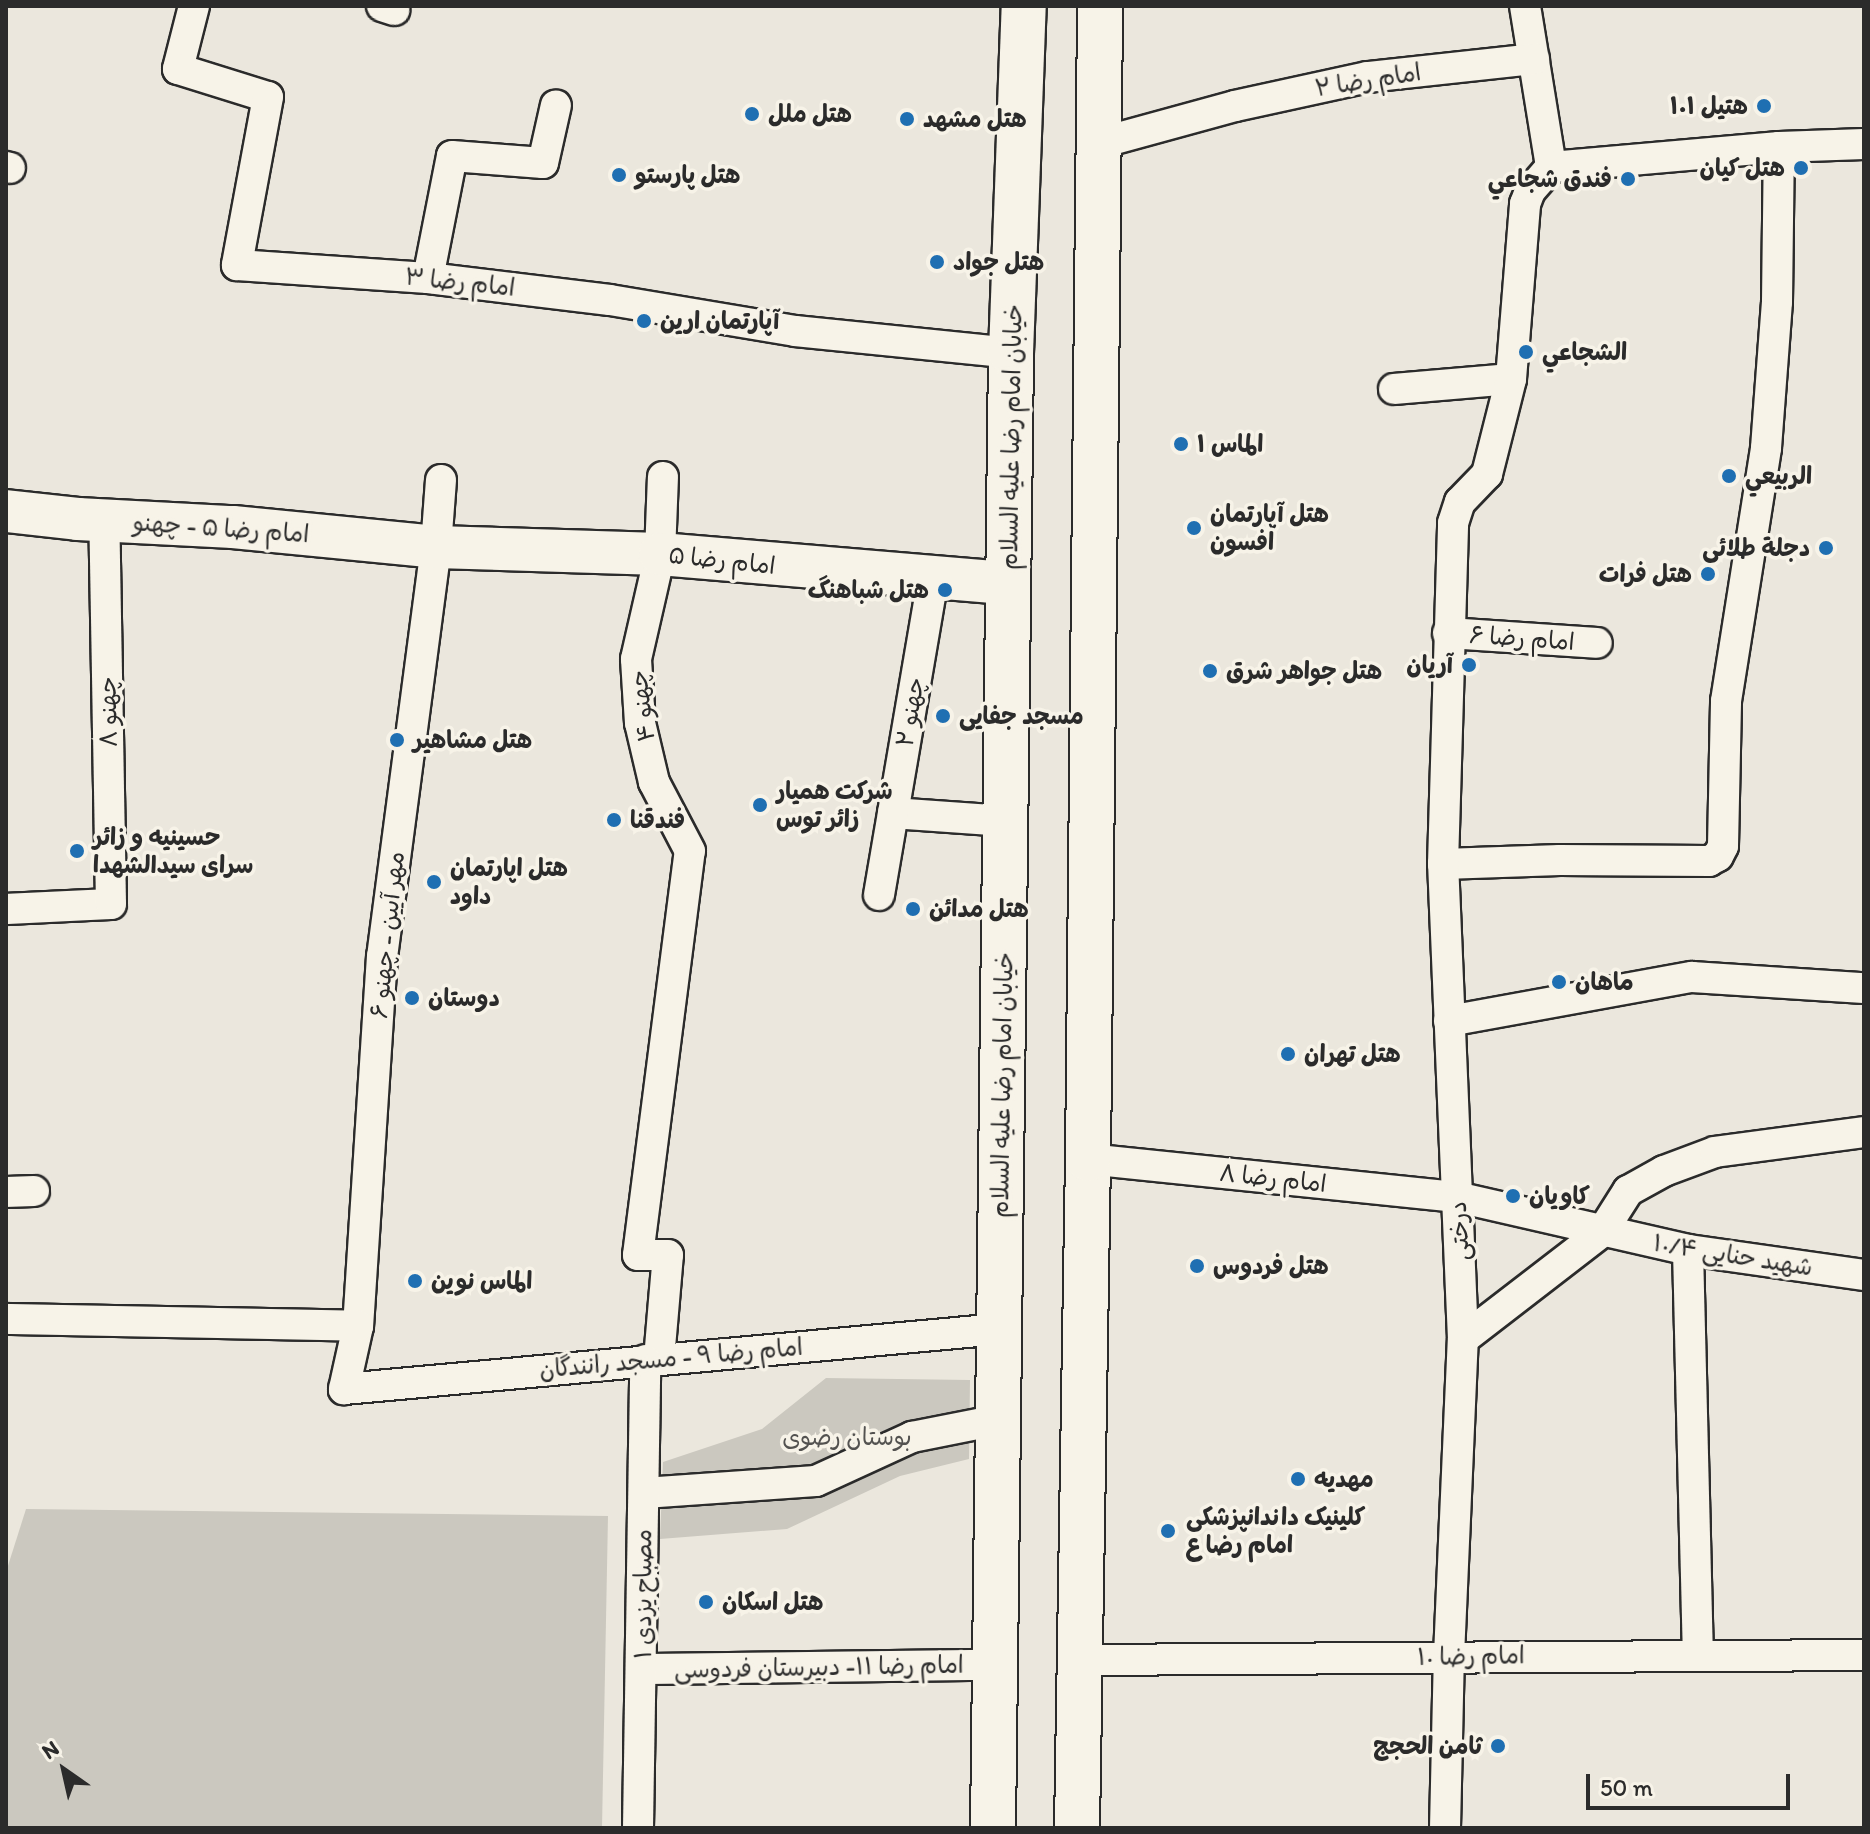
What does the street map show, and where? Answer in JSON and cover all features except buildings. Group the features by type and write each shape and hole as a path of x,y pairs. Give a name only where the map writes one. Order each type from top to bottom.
{"main road":[{"name":"خیابان امام رضا علیه السلام","path":"993,1828 1011,353 1024,6"},
{"path":"1077,1828 1088,1159 1100,6"}],"street":[{"name":"امام رضا ۳","path":"194,6 178,69 268,97 237,265 428,278 610,300 795,331 1011,353"},
{"path":"1525,6 1551,167 1779,147 1864,144"},
{"name":"امام رضا ۲","path":"1100,143 1235,106 1368,77 1534,59"},
{"path":"428,278 452,156 543,163 556,105"},
{"path":"1443,864 1709,861 1718,856 1723,846 1726,701 1766,448 1777,302 1779,147"},
{"name":"درختی","path":"1445,1828 1463,1339 1443,864 1454,511 1487,474 1511,379 1525,204 1530,191 1551,167"},
{"path":"1394,389 1511,379"},
{"name":"چهنو ۴","path":"663,477 660,554 636,659 640,723 654,782 690,851"},
{"name":"مهر آیین - چهنو ۶","path":"344,1389 358,1326 382,956 436,547 441,480"},
{"name":"امام رضا ۵ - چهنو","path":"6,511 233,527 436,547"},
{"name":"چهنو ۸","path":"6,909 111,904 104,520"},
{"name":"امام رضا ۵","path":"436,547 660,554 1008,583"},
{"name":"چهنو ۲","path":"879,895 933,578"},
{"name":"امام رضا ۶","path":"1448,633 1597,643"},
{"path":"893,813 1005,821"},
{"name":"مصباح یزدی ۱","path":"638,1828 644,1493 652,1360 668,1255 638,1255 690,851"},
{"path":"1449,1021 1692,977 1864,988"},
{"path":"1463,1339 1602,1232 1628,1191 1664,1171 1715,1152 1864,1132"},
{"name":"امام رضا ۸","path":"1088,1159 1457,1197 1602,1232"},
{"name":"شهید حنایی ۱۰/۴","path":"1602,1232 1688,1250 1864,1275"},
{"path":"1688,1250 1698,1653"},
{"path":"6,1319 358,1326"},
{"name":"امام رضا ۹ - مسجد رانندگان","path":"344,1389 999,1329"},
{"path":"644,1493 816,1481 912,1437 998,1420"},
{"name":"امام رضا ۱۰","path":"1078,1660 1698,1653 1864,1655"},
{"name":"امام رضا ۱۱- دبیرستان فردوسی","path":"643,1669 995,1665"}],"green space":[{"name":"بوستان رضوی","path":"826,1378 970,1380 969,1459 900,1476 787,1529 660,1539 663,1462 762,1429"},
{"path":"26,1509 608,1516 602,1828 6,1828 6,1572"}],"place":[{"name":"هتیل ۱۰۱","path":"1764,106"},
{"name":"هتل ملل","path":"752,114"},
{"name":"هتل مشهد","path":"907,119"},
{"name":"هتل کیان","path":"1801,168"},
{"name":"هتل پارستو","path":"619,175"},
{"name":"فندق شجاعي","path":"1628,179"},
{"name":"هتل جواد","path":"937,262"},
{"name":"آپارتمان ارين","path":"644,321"},
{"name":"الشجاعي","path":"1526,352"},
{"name":"الماس ۱","path":"1181,444"},
{"name":"الربيعي","path":"1729,476"},
{"name":"هتل آپارتمان افسون","path":"1194,528"},
{"name":"دجلة طلائی","path":"1826,548"},
{"name":"هتل فرات","path":"1708,574"},
{"name":"هتل شباهنگ","path":"945,590"},
{"name":"آریان","path":"1469,665"},
{"name":"هتل جواهر شرق","path":"1210,671"},
{"name":"مسجد جفایی","path":"943,716"},
{"name":"هتل مشاهیر","path":"397,740"},
{"name":"شرکت همیار زائر توس","path":"760,805"},
{"name":"فندقنا","path":"614,820"},
{"name":"حسینیه و زائر سرای سیدالشهدا","path":"77,851"},
{"name":"هتل اپارتمان داود","path":"434,882"},
{"name":"هتل مدائن","path":"913,909"},
{"name":"ماهان","path":"1559,982"},
{"name":"دوستان","path":"412,998"},
{"name":"هتل تهران","path":"1288,1054"},
{"name":"کاویان","path":"1513,1196"},
{"name":"هتل فردوس","path":"1197,1266"},
{"name":"الماس نوين","path":"415,1281"},
{"name":"مهدیه","path":"1298,1479"},
{"name":"کلینیک داندانپزشکى امام رضا ع","path":"1168,1531"},
{"name":"هتل اسکان","path":"706,1602"},
{"name":"ثامن الحجج","path":"1498,1746"}]}
